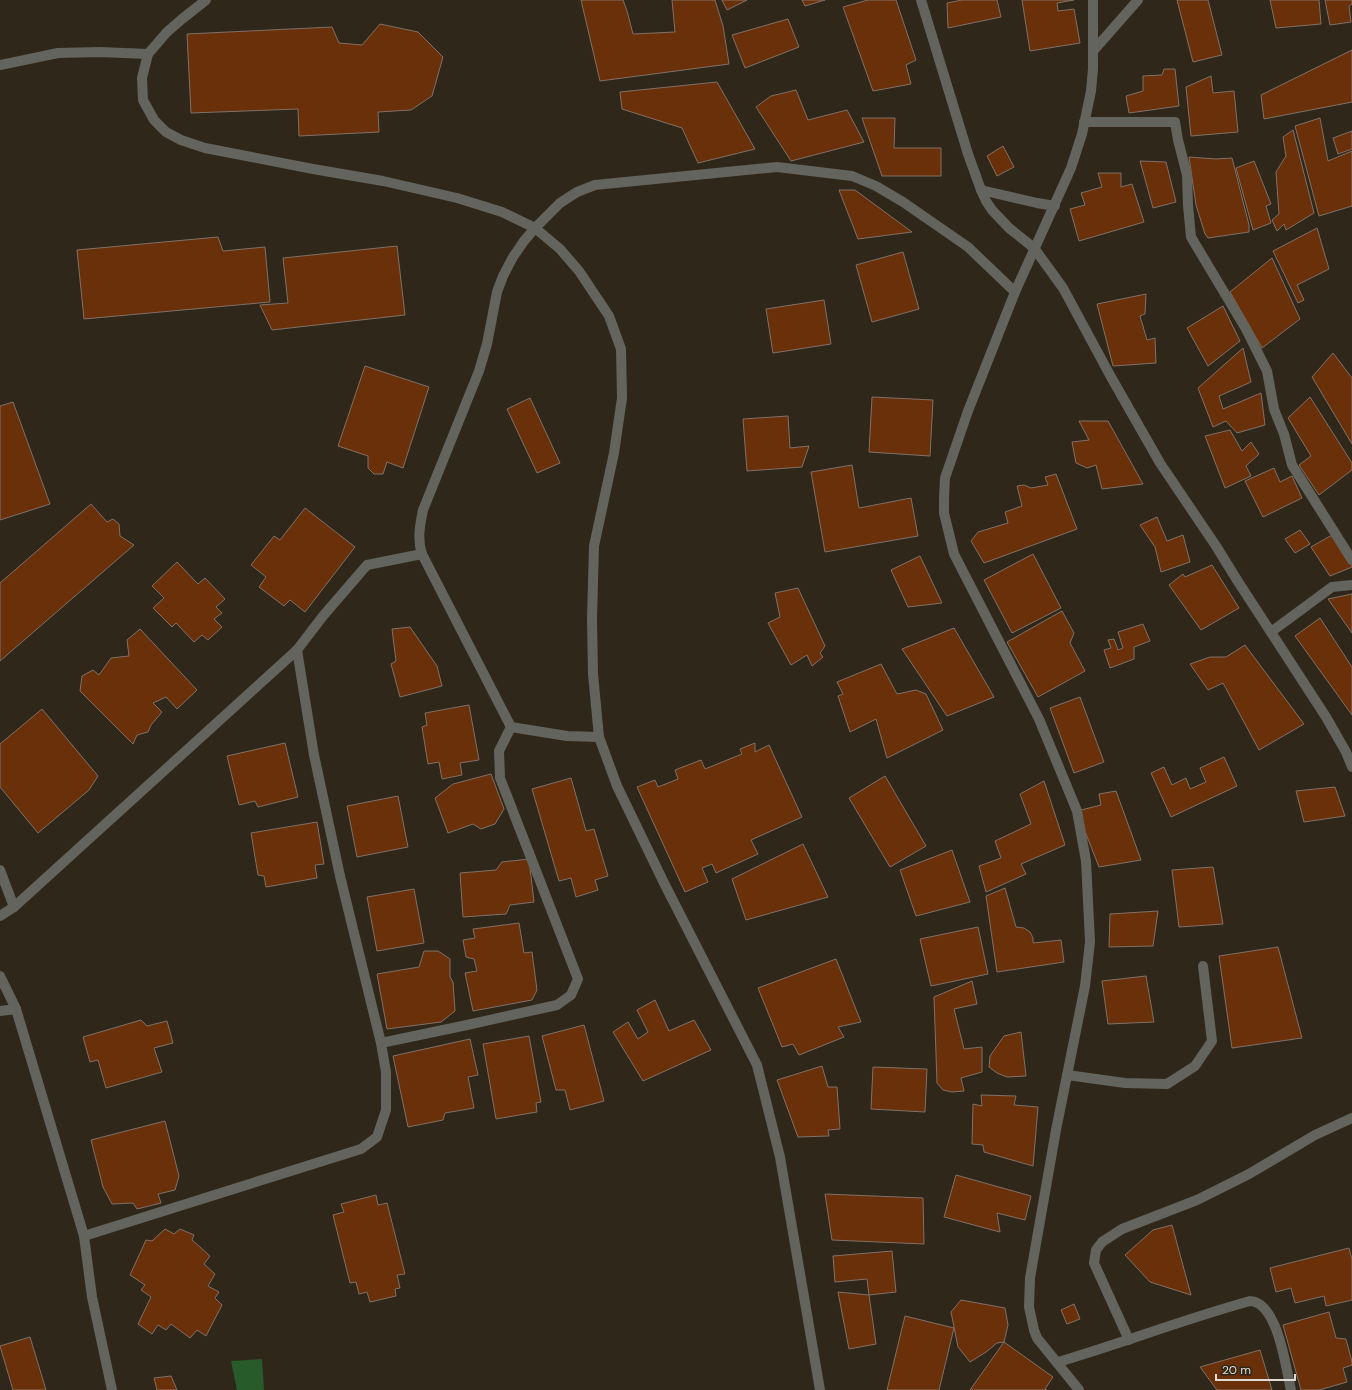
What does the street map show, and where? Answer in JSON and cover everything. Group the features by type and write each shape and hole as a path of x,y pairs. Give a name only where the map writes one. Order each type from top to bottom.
{"street":[{"path":"206,0 167,32 148,54 142,78 144,100 154,120 166,132 181,140 205,148 383,181 457,198 502,212 535,228 560,249 579,271 609,316 621,349 622,398 615,445 594,546 592,619 593,667 599,737 617,786 757,1065 780,1157 820,1390"},
{"path":"921,0 960,129 981,190 992,210 1018,236 1034,248 1063,288 1114,383 1160,463 1216,546 1326,717 1346,752 1352,767"},
{"path":"1079,1390 1058,1362 1037,1338 1029,1307 1030,1278 1067,1074 1085,986 1090,942 1086,861 1077,811 1039,719 954,554 944,514 945,478 952,453 1015,292 1071,168 1082,134 1091,91 1094,50 1093,0"},
{"path":"1094,50 1138,0"},
{"path":"0,65 58,54 100,52 148,54"},
{"path":"1084,122 1175,122 1187,175 1191,237 1246,329 1267,371 1274,409 1284,434 1292,465 1352,560"},
{"path":"511,727 422,554 419,533 423,510 479,371 503,276 513,257 524,241 560,203 577,192 595,185 777,167 852,176 876,186 903,202 968,247 1015,292"},
{"path":"981,190 1055,206"},
{"path":"0,916 14,907 297,650 322,616 367,565 422,554"},
{"path":"1271,632 1332,587 1352,585"},
{"path":"84,1236 361,1149 377,1137 386,1110 386,1072 381,1043 340,876 315,762 297,650"},
{"path":"511,727 567,736 599,737"},
{"path":"381,1043 557,1005 571,995 578,979 500,778 499,751 511,727"},
{"path":"0,870 14,907"},
{"path":"1067,1074 1125,1083 1167,1084 1195,1066 1212,1041 1203,966"},
{"path":"0,976 16,1010 84,1236 92,1297 112,1390"},
{"path":"0,1011 16,1010"},
{"path":"1129,1340 1094,1263 1096,1250 1102,1242 1122,1229 1203,1197 1249,1174 1315,1135 1352,1118"},
{"path":"1058,1362 1129,1340 1204,1314 1250,1301 1255,1301 1261,1304 1273,1318 1280,1340 1291,1390"}],"shaded area":[{"path":"262,1359 264,1390 237,1390 231,1361"}],"building":[{"path":"581,0 623,0 633,34 675,32 672,0 715,0 723,26 729,64 600,81"},
{"path":"722,0 747,0 727,10"},
{"path":"802,0 825,0 805,6"},
{"path":"868,0 896,0 916,60 906,65 911,84 873,91 843,7"},
{"path":"962,0 997,0 1001,17 948,28 947,3"},
{"path":"1022,0 1074,0 1057,3 1058,11 1074,9 1080,43 1030,51"},
{"path":"1177,0 1208,0 1222,55 1193,62"},
{"path":"1270,0 1319,0 1321,24 1276,28"},
{"path":"1325,0 1352,0 1352,4 1349,6 1351,22 1330,25"},
{"path":"788,19 799,47 745,68 732,35"},
{"path":"380,24 418,32 443,57 432,96 411,110 378,112 379,132 299,136 298,109 191,113 187,34 332,27 339,43 362,45"},
{"path":"1352,50 1352,102 1264,119 1261,95"},
{"path":"1164,69 1175,69 1179,106 1129,113 1126,96 1143,91 1143,76 1162,75"},
{"path":"1211,76 1213,93 1234,91 1238,132 1191,136 1186,87"},
{"path":"717,82 755,149 698,163 682,128 622,109 620,92"},
{"path":"796,90 808,120 847,110 864,142 791,161 756,107 771,96"},
{"path":"862,118 895,118 894,148 941,148 941,176 882,176"},
{"path":"1320,118 1328,161 1352,151 1352,206 1319,216 1295,126"},
{"path":"1293,130 1314,213 1286,230 1284,224 1277,231 1272,220 1279,214 1276,172 1286,156 1283,137"},
{"path":"1352,131 1352,149 1338,154 1333,138"},
{"path":"1003,146 1014,167 997,176 987,156"},
{"path":"1189,157 1216,159 1232,158 1249,225 1249,232 1208,238 1205,234 1196,205"},
{"path":"1140,161 1166,162 1176,202 1153,208"},
{"path":"1254,161 1271,204 1266,206 1271,223 1253,230 1236,168"},
{"path":"1098,173 1121,173 1121,187 1132,184 1144,222 1079,241 1070,209 1085,205 1081,193 1102,187"},
{"path":"839,190 855,190 912,232 858,239"},
{"path":"1317,228 1329,269 1297,285 1304,300 1298,303 1273,251"},
{"path":"218,237 223,251 265,247 270,302 84,319 77,250"},
{"path":"397,246 405,315 272,330 260,305 288,303 283,258"},
{"path":"903,252 919,309 872,322 856,265"},
{"path":"1272,258 1300,319 1262,348 1230,292"},
{"path":"1146,294 1145,314 1140,316 1147,340 1155,338 1156,363 1113,366 1097,304"},
{"path":"824,300 831,344 773,353 766,309"},
{"path":"1223,306 1240,341 1208,366 1187,328"},
{"path":"1243,348 1251,382 1219,396 1223,409 1261,393 1265,425 1237,433 1226,421 1213,427 1198,388"},
{"path":"1333,353 1352,378 1352,444 1312,377"},
{"path":"365,366 429,387 403,468 387,462 383,474 374,474 368,468 368,456 338,446"},
{"path":"872,397 933,400 930,456 869,452"},
{"path":"1310,397 1352,463 1352,470 1319,495 1299,465 1311,456 1288,418"},
{"path":"530,398 560,463 537,473 507,409"},
{"path":"13,402 50,504 0,520 0,406"},
{"path":"788,416 790,448 809,446 802,467 747,471 743,419"},
{"path":"1079,421 1108,421 1143,484 1102,489 1096,465 1087,468 1076,463 1072,442 1089,440"},
{"path":"1230,430 1242,451 1251,442 1259,454 1246,466 1251,476 1225,488 1205,436"},
{"path":"852,465 859,508 911,498 918,536 825,552 811,472"},
{"path":"1274,468 1280,482 1292,476 1302,498 1263,517 1245,481"},
{"path":"1056,474 1077,529 984,563 971,541 978,532 1008,523 1005,512 1022,506 1017,486 1024,485 1031,488 1048,485 1045,477"},
{"path":"91,504 107,522 113,519 119,524 120,536 134,545 0,661 0,583"},
{"path":"305,508 355,547 305,612 290,600 284,606 259,587 266,577 251,565 274,536 280,540"},
{"path":"1157,517 1167,541 1183,535 1190,562 1161,572 1155,547 1140,525"},
{"path":"1300,530 1310,544 1295,553 1285,539"},
{"path":"1332,535 1352,562 1352,567 1330,576 1311,547"},
{"path":"1033,554 1061,608 1012,633 984,580"},
{"path":"920,556 942,603 908,607 891,570"},
{"path":"177,562 198,584 205,578 225,599 216,607 222,613 214,619 222,627 208,640 202,635 194,642 176,623 172,627 153,608 164,598 152,586"},
{"path":"1212,565 1239,608 1201,630 1169,585 1183,574 1185,577"},
{"path":"798,588 825,646 820,653 823,657 812,666 807,655 791,665 768,623 780,617 775,593"},
{"path":"1352,594 1352,633 1328,599"},
{"path":"1062,611 1074,633 1070,643 1085,671 1038,697 1007,642"},
{"path":"1320,618 1352,667 1352,715 1295,636"},
{"path":"1143,624 1150,641 1134,647 1134,659 1110,668 1104,650 1111,648 1108,640 1114,639 1118,650 1123,648 1118,632"},
{"path":"410,627 437,666 442,686 400,697 391,664 396,661 392,629"},
{"path":"954,628 994,697 947,716 902,649"},
{"path":"140,629 197,690 177,709 166,697 153,703 162,712 151,725 148,732 137,735 133,744 80,691 82,676 93,670 99,675 111,658 129,656 127,640"},
{"path":"1245,645 1304,724 1259,750 1223,683 1208,690 1190,664 1210,657 1226,657"},
{"path":"881,664 897,694 916,690 926,694 943,730 887,758 876,719 850,732 838,696 843,694 837,682"},
{"path":"1080,697 1104,762 1074,773 1050,708"},
{"path":"469,705 479,760 460,763 462,775 442,779 439,762 428,764 422,727 427,725 425,713"},
{"path":"42,709 98,776 89,790 38,833 0,787 0,744"},
{"path":"285,743 298,797 258,807 255,801 239,805 227,756"},
{"path":"755,743 755,752 769,745 802,817 751,840 758,854 716,873 712,864 702,868 708,882 685,892 637,787 655,780 658,787 678,779 675,770 701,760 705,769 742,754 740,749"},
{"path":"1224,757 1237,786 1171,817 1151,773 1164,767 1172,785 1186,778 1190,789 1206,782 1200,768"},
{"path":"491,774 504,809 495,824 481,829 473,824 448,833 435,798 453,784"},
{"path":"885,776 926,846 890,867 849,798"},
{"path":"571,778 586,831 594,829 608,876 595,880 598,890 576,897 571,878 559,881 532,789"},
{"path":"1044,781 1065,845 1021,864 1026,874 986,892 979,866 1001,858 995,841 1031,824 1020,794"},
{"path":"1335,787 1345,816 1304,822 1296,791"},
{"path":"1116,791 1141,860 1099,867 1077,811 1101,805 1099,794"},
{"path":"398,796 408,847 357,857 347,806"},
{"path":"317,822 324,864 315,865 317,878 266,887 264,876 258,875 251,833"},
{"path":"803,844 828,897 746,920 732,879"},
{"path":"952,850 970,902 916,916 900,870"},
{"path":"529,859 534,902 510,905 506,914 463,917 460,873 496,870 502,862"},
{"path":"1213,867 1223,924 1179,927 1172,870"},
{"path":"1005,888 1016,927 1024,928 1030,932 1033,938 1033,943 1061,940 1064,962 997,972 986,896"},
{"path":"414,889 424,943 377,951 367,897"},
{"path":"1158,911 1153,946 1109,947 1110,914"},
{"path":"519,923 524,953 532,952 537,990 532,1000 473,1011 465,973 477,971 474,959 466,957 463,940 475,938 473,929"},
{"path":"978,927 988,974 931,986 920,939"},
{"path":"1278,947 1302,1038 1232,1048 1219,956"},
{"path":"424,951 438,951 450,959 450,977 453,982 455,1011 441,1022 387,1029 377,974 419,967"},
{"path":"836,959 861,1022 838,1027 844,1037 799,1055 793,1044 782,1047 758,988"},
{"path":"1146,976 1154,1022 1108,1024 1102,981"},
{"path":"972,981 977,1004 954,1009 964,1049 982,1047 982,1072 961,1078 964,1091 952,1092 943,1090 937,1083 934,997"},
{"path":"655,1000 669,1031 694,1020 711,1050 643,1081 613,1032 628,1022 638,1039 648,1032 637,1010"},
{"path":"141,1020 147,1026 167,1021 173,1043 154,1048 162,1072 106,1088 98,1060 90,1062 83,1037"},
{"path":"584,1025 604,1101 570,1110 565,1090 556,1090 542,1036"},
{"path":"1021,1032 1026,1076 1007,1077 997,1073 989,1067 990,1056 1004,1036"},
{"path":"529,1036 541,1102 536,1103 537,1112 496,1119 483,1044"},
{"path":"470,1039 478,1075 468,1077 474,1108 445,1113 443,1120 408,1127 393,1056"},
{"path":"822,1066 828,1087 837,1087 840,1129 828,1130 829,1136 798,1137 777,1080"},
{"path":"873,1067 927,1069 925,1112 871,1109"},
{"path":"981,1095 1016,1096 1014,1105 1038,1107 1033,1166 984,1152 983,1145 972,1144 973,1104 982,1106"},
{"path":"165,1121 179,1176 175,1190 158,1194 161,1203 137,1209 133,1203 112,1204 103,1187 91,1140"},
{"path":"956,1175 1031,1196 1025,1220 997,1213 1000,1232 944,1217"},
{"path":"825,1194 923,1198 924,1244 832,1240"},
{"path":"376,1195 378,1205 387,1203 405,1274 397,1275 400,1288 395,1289 396,1296 370,1302 367,1292 359,1294 356,1282 350,1283 333,1215 344,1212 341,1204"},
{"path":"1172,1225 1191,1295 1150,1282 1125,1255 1153,1230"},
{"path":"165,1229 174,1234 180,1229 194,1235 192,1240 210,1256 204,1264 215,1274 208,1286 219,1292 215,1298 222,1305 206,1336 197,1330 190,1338 171,1324 166,1330 158,1325 152,1334 138,1324 151,1297 141,1290 145,1285 130,1275 146,1240 152,1241"},
{"path":"1349,1248 1352,1260 1352,1300 1326,1306 1324,1296 1295,1303 1291,1288 1276,1292 1270,1268"},
{"path":"892,1251 896,1292 869,1295 867,1279 835,1282 833,1256"},
{"path":"838,1292 869,1295 876,1344 849,1349"},
{"path":"961,1300 1005,1308 1008,1325 1004,1342 997,1343 970,1362 958,1347 951,1312"},
{"path":"1074,1304 1080,1319 1067,1324 1061,1310"},
{"path":"1329,1312 1336,1338 1346,1339 1352,1362 1352,1365 1343,1368 1347,1382 1319,1390 1301,1390 1283,1325"},
{"path":"905,1316 954,1328 939,1390 887,1390"},
{"path":"30,1337 46,1390 13,1390 0,1346"},
{"path":"1004,1342 1053,1377 1045,1389 1047,1390 970,1390"},
{"path":"1260,1350 1272,1390 1217,1390 1200,1367"},
{"path":"171,1376 177,1390 157,1390 154,1378"}]}
